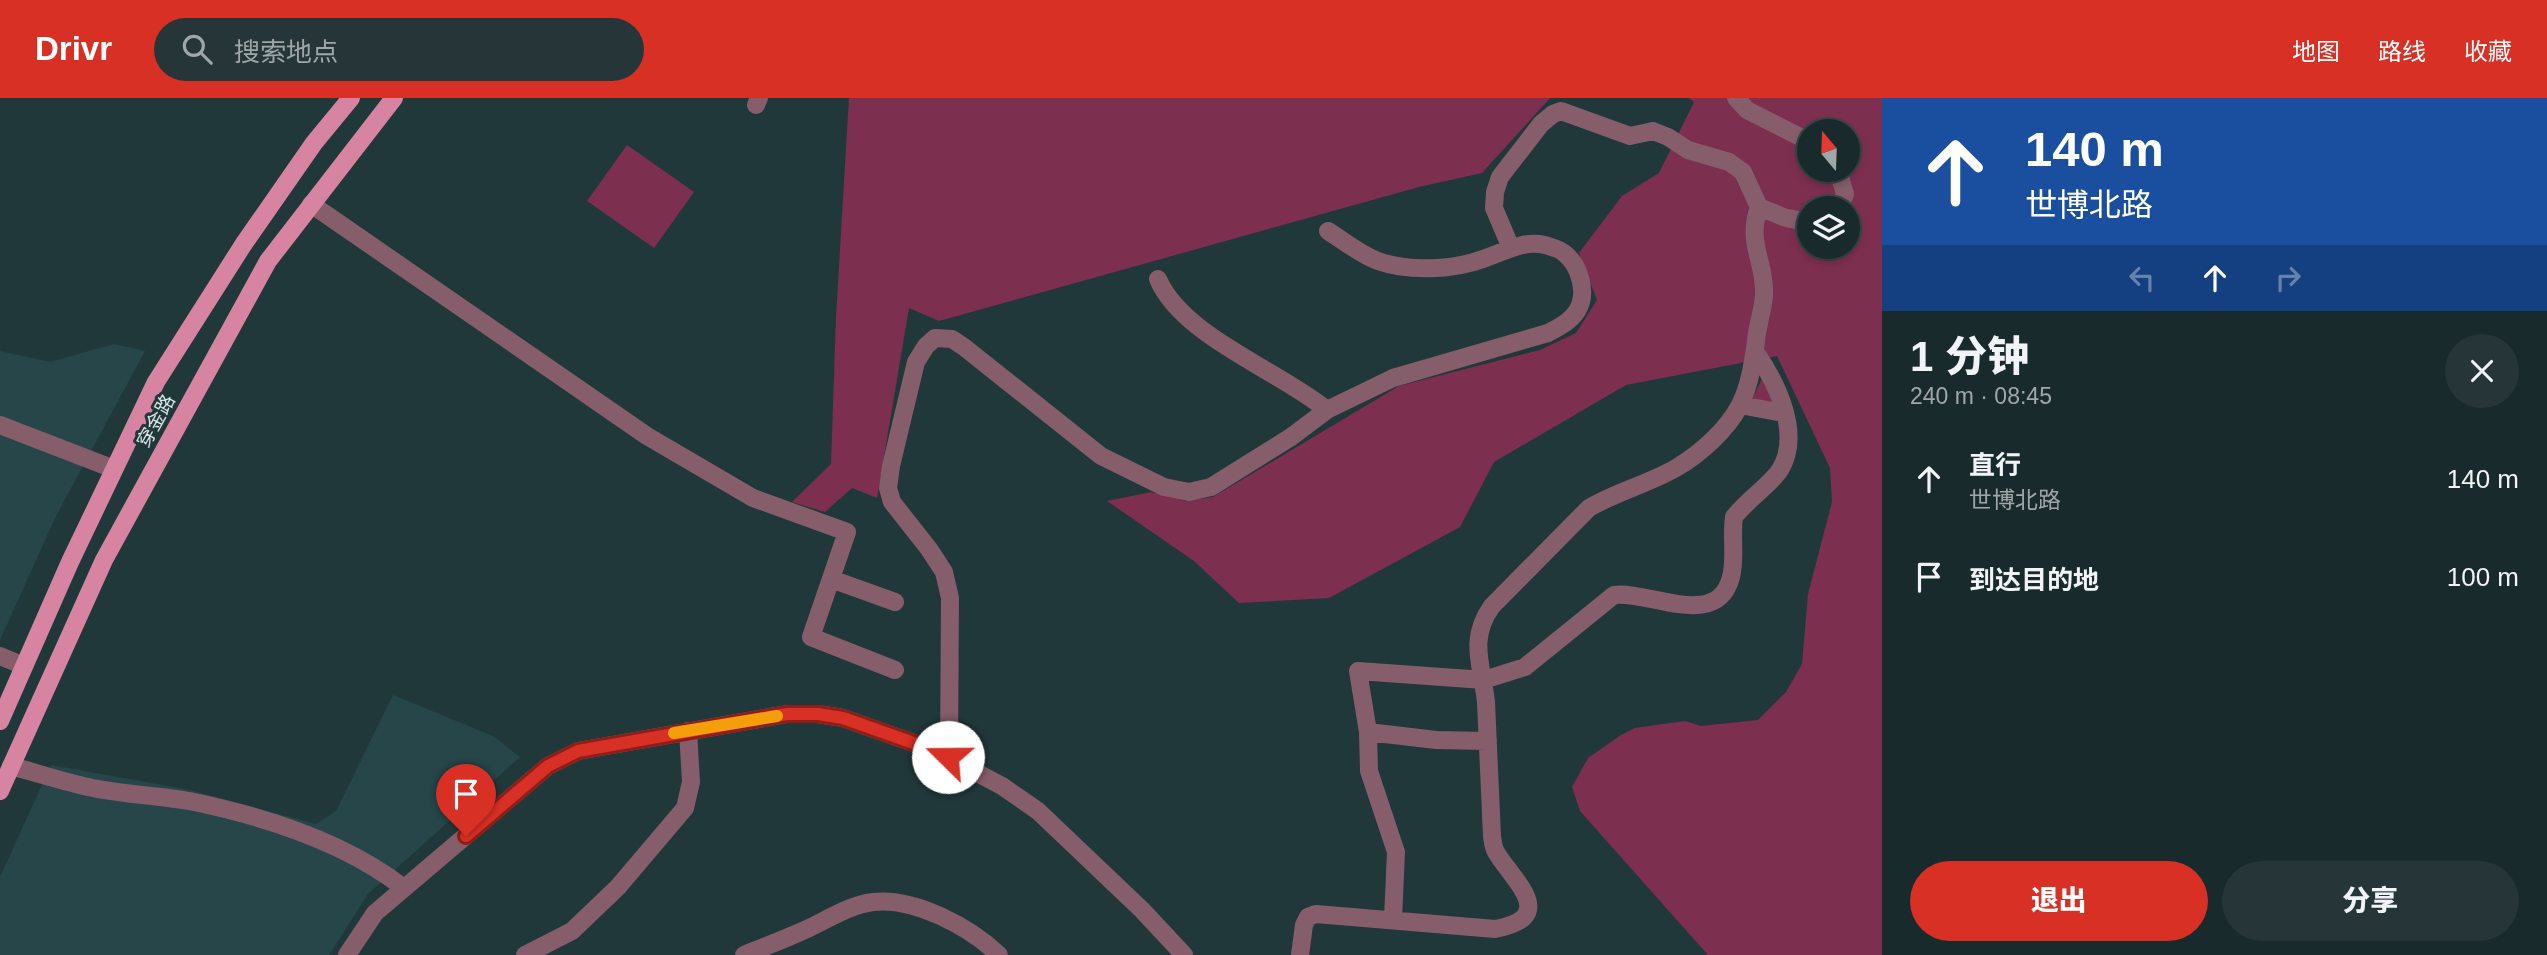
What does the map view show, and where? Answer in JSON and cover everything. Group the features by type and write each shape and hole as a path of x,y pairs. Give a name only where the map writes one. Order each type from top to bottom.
{"main road":[{"name":"穿金路","path":"0,721 156,382 243,245 314,144 351,98"},
{"name":"穿金路","path":"0,791 104,560 268,261 394,98"}],"street":[{"path":"1737,98 1747,110 1797,135"},
{"path":"1511,248 1494,208 1500,177 1541,124 1561,111 1630,136 1653,131 1688,150 1729,162 1743,172 1759,207 1797,220"},
{"path":"311,204 647,436 753,498 847,532 811,637 895,670"},
{"path":"1300,955 1304,925 1308,917 1316,914 1495,929 1512,926 1524,916 1528,907 1527,896 1521,884 1494,850 1483,680 1477,657 1483,618 1589,509 1608,497 1675,469 1696,455 1721,431 1740,405 1756,353 1764,294 1753,238 1754,221 1759,207"},
{"path":"948,757 950,598 944,572 929,548 892,502 888,488 916,362 935,338 951,339 1101,456 1164,487 1189,492 1211,487 1291,437 1327,410 1394,378 1548,333 1568,323 1578,310 1582,297 1580,279 1574,264 1563,251 1542,244 1519,245 1463,266 1440,269 1377,261 1328,231"},
{"path":"1158,279 1164,292 1197,326 1227,347 1312,397 1327,410"},
{"path":"1393,919 1396,852 1369,771 1368,732 1358,671 1483,680 1525,667 1614,595 1626,594 1684,606 1716,600 1727,590 1732,573 1734,517 1779,471 1787,454 1788,437 1784,413 1768,371 1756,353"},
{"path":"1740,405 1784,413"},
{"path":"0,425 114,469"},
{"path":"831,579 895,601"},
{"path":"0,656 24,666"},
{"path":"347,955 375,913 548,766 578,751 787,714 818,714 843,718 936,751 1002,786 1038,811 1142,910 1184,955"},
{"path":"525,955 572,931 618,887 685,808 691,782 688,731"},
{"path":"1368,732 1436,740 1488,741"},
{"path":"11,766 90,788 193,802 268,821 329,844 383,872 404,888"},
{"path":"744,955 852,907 875,902 928,911 968,930 999,955"}],"shaded area":[{"path":"849,98 1550,98 1482,173 1419,187 939,321 909,308 877,498 852,488 825,512 792,502 831,464 836,317"},
{"path":"1689,98 1882,98 1882,955 1708,955 1580,811 1572,787 1588,758 1635,728 1685,721 1701,726 1758,720 1786,692 1802,664 1808,594 1832,502 1830,468 1777,356 1626,385 1494,462 1460,527 1329,598 1239,603 1194,561 1107,501 1151,492 1186,501 1213,497 1399,386 1540,350 1576,333 1597,300 1579,253 1622,196 1659,173 1694,102"},
{"path":"627,145 694,192 654,248 587,201"},
{"path":"114,344 145,351 56,516 0,640 0,351 50,362"},
{"path":"1763,377 1774,403 1752,399"},
{"path":"393,695 493,736 520,757 368,894 329,955 0,955 0,877 51,765 190,790 316,824 336,811"}],"slow traffic":[{"path":"674,733 777,716"}],"route":[{"path":"466,836 548,766 578,751 787,714 818,714 843,718 948,757"}]}
